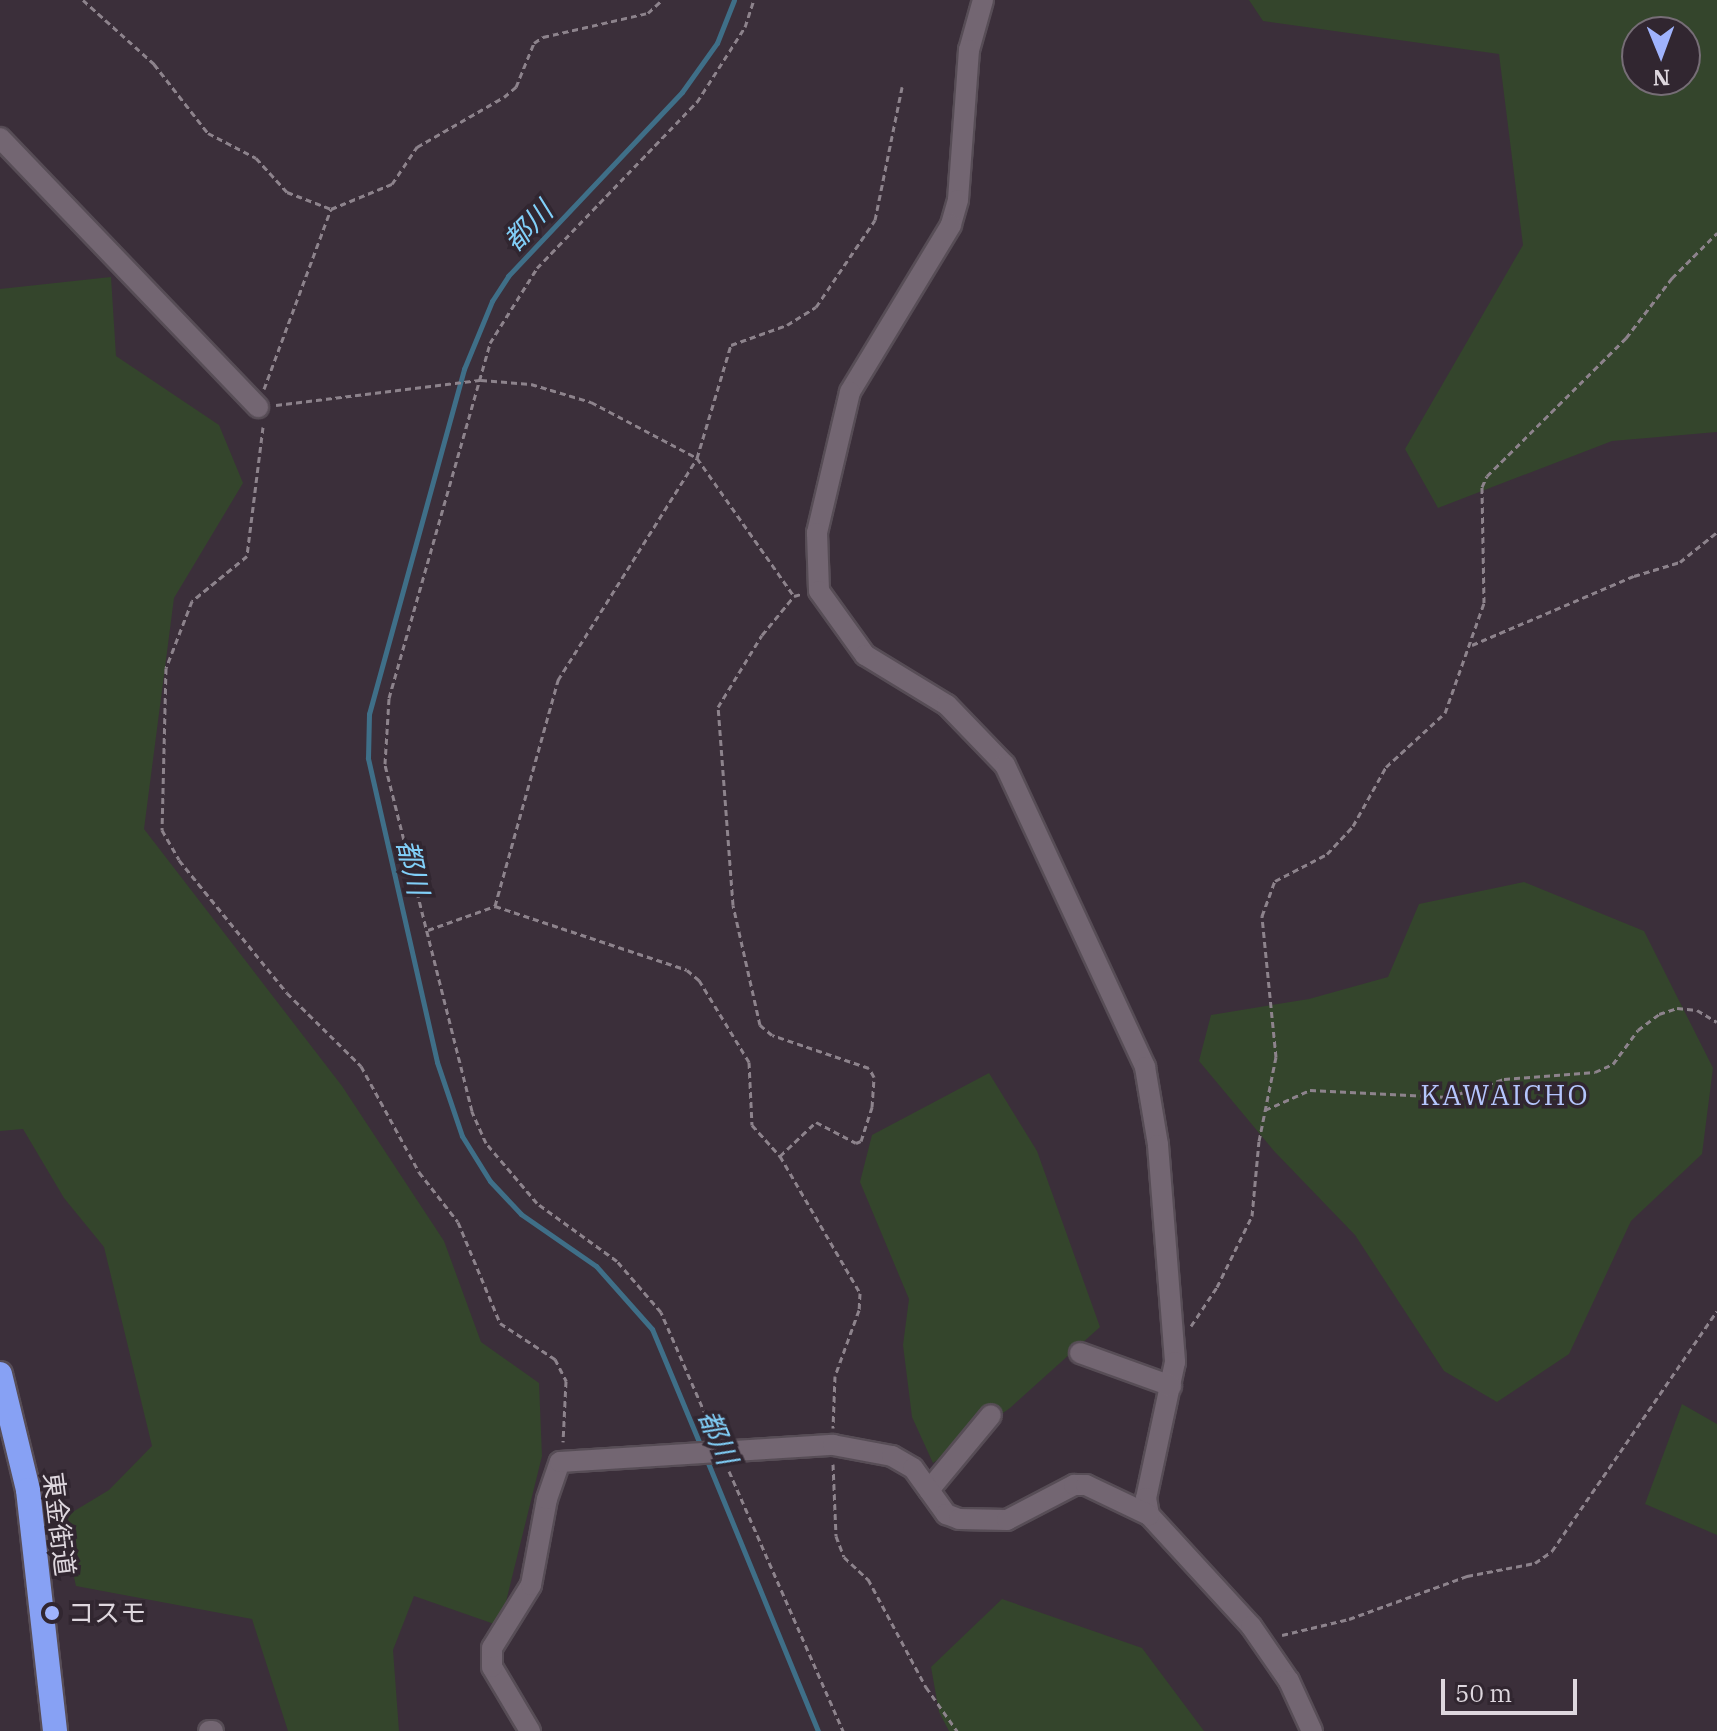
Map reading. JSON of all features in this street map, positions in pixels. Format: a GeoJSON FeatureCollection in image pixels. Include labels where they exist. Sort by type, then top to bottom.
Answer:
{"type":"FeatureCollection","features":[{"type":"Feature","properties":{"kind":"highway","name":"東金街道"},"geometry":{"type":"LineString","coordinates":[[0,1374],[28,1490],[55,1731]]}},
{"type":"Feature","properties":{"kind":"street"},"geometry":{"type":"LineString","coordinates":[[983,0],[969,50],[955,213],[850,392],[817,533],[819,591],[865,655],[947,705],[986,741],[1024,799],[1145,1067],[1158,1145],[1173,1338],[1171,1386],[1146,1498],[1149,1515]]}},
{"type":"Feature","properties":{"kind":"street"},"geometry":{"type":"LineString","coordinates":[[0,138],[258,407]]}},
{"type":"Feature","properties":{"kind":"street"},"geometry":{"type":"LineString","coordinates":[[1080,1353],[1171,1386]]}},
{"type":"Feature","properties":{"kind":"street"},"geometry":{"type":"LineString","coordinates":[[929,1490],[991,1415]]}},
{"type":"Feature","properties":{"kind":"street"},"geometry":{"type":"LineString","coordinates":[[530,1731],[492,1667],[492,1648],[531,1585],[547,1499],[560,1462],[833,1445],[892,1456],[913,1468],[946,1514],[970,1521],[1007,1520],[1074,1485],[1086,1485],[1149,1515],[1265,1645],[1312,1731]]}},
{"type":"Feature","properties":{"kind":"path"},"geometry":{"type":"LineString","coordinates":[[83,0],[154,64],[208,133],[249,152],[287,192],[331,209],[392,184],[417,147],[504,97],[516,87],[534,43],[543,37],[648,13],[662,0]]}},
{"type":"Feature","properties":{"kind":"path"},"geometry":{"type":"LineString","coordinates":[[754,0],[745,27],[697,102],[516,295],[490,343],[389,698],[386,729],[391,795],[472,1111],[486,1143],[537,1203],[617,1261],[661,1312],[843,1731]]}},
{"type":"Feature","properties":{"kind":"path"},"geometry":{"type":"LineString","coordinates":[[495,906],[558,680],[697,458],[731,345],[787,325],[816,307],[875,220],[902,87]]}},
{"type":"Feature","properties":{"kind":"path"},"geometry":{"type":"LineString","coordinates":[[331,209],[258,407],[263,429],[247,556],[192,601],[166,668],[162,830],[179,860],[287,993],[361,1066],[419,1172],[458,1222],[500,1323],[555,1359],[566,1381],[560,1462]]}},
{"type":"Feature","properties":{"kind":"path"},"geometry":{"type":"LineString","coordinates":[[1173,1338],[1187,1331],[1217,1287],[1252,1216],[1265,1110],[1276,1057],[1262,916],[1275,881],[1327,854],[1353,826],[1386,767],[1445,713],[1484,603],[1482,487],[1487,476],[1626,338],[1672,278],[1717,233]]}},
{"type":"Feature","properties":{"kind":"path"},"geometry":{"type":"LineString","coordinates":[[258,407],[481,380],[531,384],[591,402],[697,458],[794,596],[718,707],[733,905],[746,952],[753,1013],[772,1035],[869,1068],[874,1077],[872,1107],[861,1141],[816,1122],[780,1156]]}},
{"type":"Feature","properties":{"kind":"path"},"geometry":{"type":"LineString","coordinates":[[1470,646],[1634,576],[1680,562],[1717,532]]}},
{"type":"Feature","properties":{"kind":"path"},"geometry":{"type":"LineString","coordinates":[[427,931],[495,906],[687,970],[699,980],[749,1062],[752,1125],[780,1156],[860,1293],[859,1310],[835,1376],[833,1445],[836,1536],[844,1557],[868,1579],[926,1687],[957,1731]]}},
{"type":"Feature","properties":{"kind":"path"},"geometry":{"type":"LineString","coordinates":[[1265,1110],[1310,1090],[1449,1097],[1504,1079],[1595,1072],[1613,1064],[1638,1030],[1659,1014],[1677,1008],[1697,1010],[1717,1022]]}},
{"type":"Feature","properties":{"kind":"path"},"geometry":{"type":"LineString","coordinates":[[1265,1645],[1291,1630],[1349,1619],[1467,1576],[1535,1563],[1552,1551],[1714,1321],[1717,1311]]}},
{"type":"Feature","properties":{"kind":"green space"},"geometry":{"type":"Polygon","coordinates":[[[1249,0],[1717,0],[1717,432],[1612,441],[1438,508],[1405,449],[1523,245],[1499,54],[1263,21],[1249,0]]]}},
{"type":"Feature","properties":{"kind":"green space"},"geometry":{"type":"Polygon","coordinates":[[[111,277],[116,356],[219,425],[243,483],[174,598],[144,829],[342,1086],[444,1241],[481,1342],[539,1383],[542,1456],[500,1626],[414,1596],[393,1650],[399,1731],[288,1731],[252,1619],[76,1586],[61,1519],[109,1490],[152,1446],[104,1247],[64,1198],[23,1129],[0,1131],[0,289],[111,277]]]}},
{"type":"Feature","properties":{"kind":"green space"},"geometry":{"type":"Polygon","coordinates":[[[1524,882],[1644,931],[1713,1068],[1702,1154],[1631,1221],[1569,1354],[1497,1402],[1444,1371],[1355,1235],[1274,1151],[1199,1061],[1211,1015],[1309,999],[1388,977],[1419,904],[1524,882]]]}},
{"type":"Feature","properties":{"kind":"green space"},"geometry":{"type":"Polygon","coordinates":[[[989,1073],[1037,1151],[1100,1327],[1010,1408],[933,1463],[912,1417],[903,1345],[909,1299],[860,1182],[872,1135],[989,1073]]]}},
{"type":"Feature","properties":{"kind":"green space"},"geometry":{"type":"Polygon","coordinates":[[[1682,1404],[1717,1424],[1717,1535],[1645,1504],[1682,1404]]]}},
{"type":"Feature","properties":{"kind":"green space"},"geometry":{"type":"Polygon","coordinates":[[[1002,1599],[1142,1648],[1204,1731],[949,1731],[939,1712],[931,1667],[1002,1599]]]}},
{"type":"Feature","properties":{"kind":"waterway","name":"都川"},"geometry":{"type":"LineString","coordinates":[[702,1449],[652,1329],[596,1266],[521,1214],[490,1181],[462,1136],[437,1062],[368,758],[369,714],[464,369],[492,301],[508,276],[682,92],[717,43],[734,0]]}},
{"type":"Feature","properties":{"kind":"waterway","name":"都川"},"geometry":{"type":"LineString","coordinates":[[706,1458],[818,1731]]}},
{"type":"Feature","properties":{"kind":"place","name":"コスモ"},"geometry":{"type":"Point","coordinates":[52,1613]}},
{"type":"Feature","properties":{"kind":"district","name":"KAWAICHO"},"geometry":{"type":"Point","coordinates":[1505,1095]}}]}
